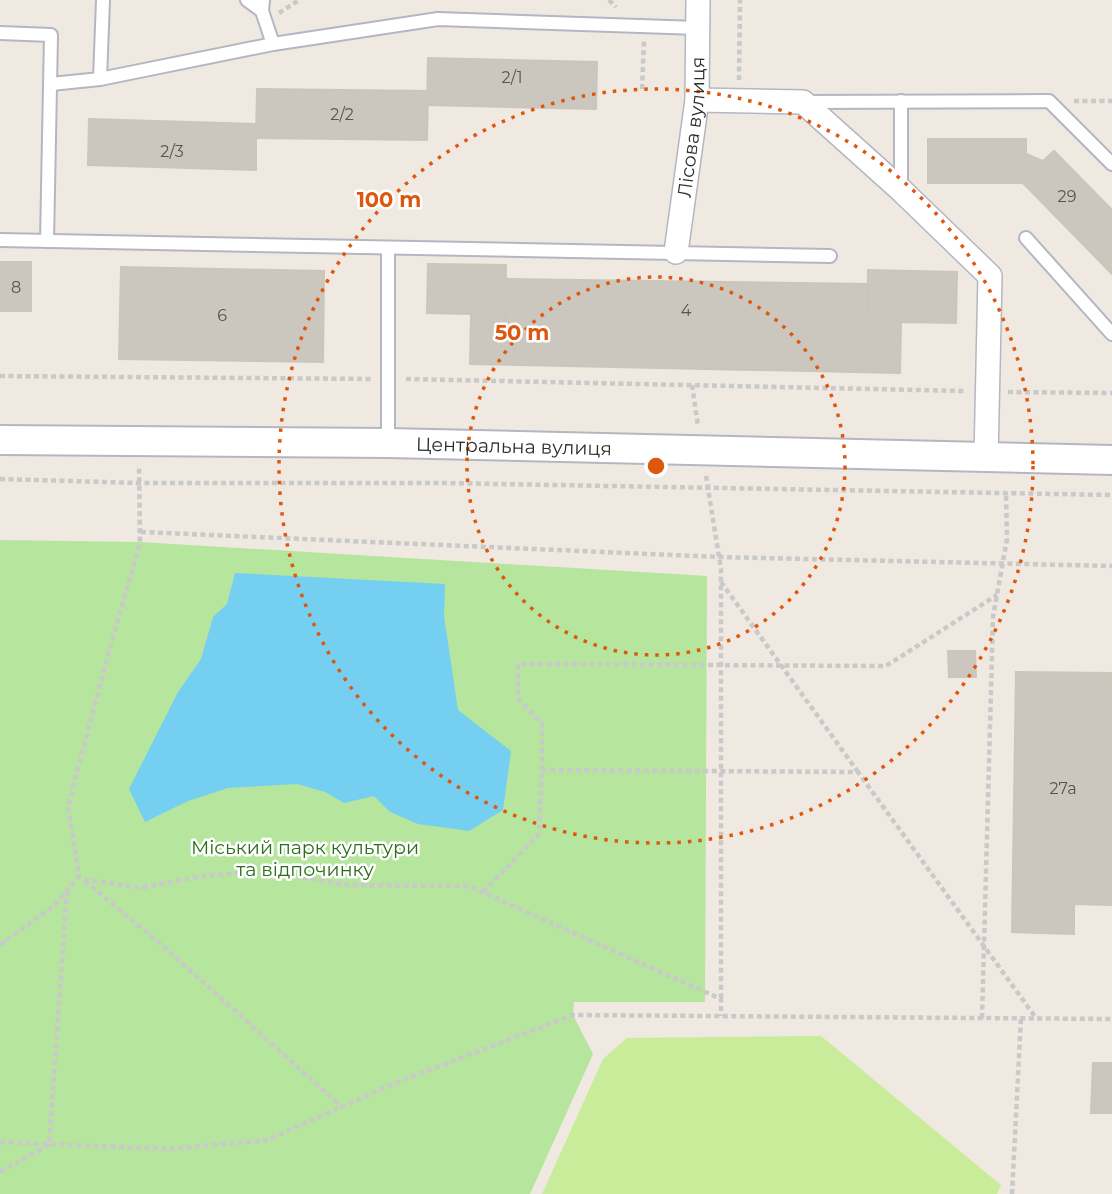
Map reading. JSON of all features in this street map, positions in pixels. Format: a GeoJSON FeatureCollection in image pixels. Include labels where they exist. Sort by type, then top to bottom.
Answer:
{"type":"FeatureCollection","features":[{"type":"Feature","properties":{"kind":"street","name":"Лісова вулиця"},"geometry":{"type":"LineString","coordinates":[[676,252],[697,100],[698,0]]}},
{"type":"Feature","properties":{"kind":"street"},"geometry":{"type":"LineString","coordinates":[[697,100],[803,102],[901,190],[990,276],[986,458]]}},
{"type":"Feature","properties":{"kind":"street","name":"Центральна вулиця"},"geometry":{"type":"LineString","coordinates":[[0,440],[388,443],[1112,460]]}},
{"type":"Feature","properties":{"kind":"lane"},"geometry":{"type":"LineString","coordinates":[[100,79],[103,0]]}},
{"type":"Feature","properties":{"kind":"lane"},"geometry":{"type":"LineString","coordinates":[[247,0],[262,5],[273,44]]}},
{"type":"Feature","properties":{"kind":"lane"},"geometry":{"type":"LineString","coordinates":[[51,84],[100,79],[273,44],[438,19],[698,28]]}},
{"type":"Feature","properties":{"kind":"lane"},"geometry":{"type":"LineString","coordinates":[[0,33],[51,35],[47,241]]}},
{"type":"Feature","properties":{"kind":"lane"},"geometry":{"type":"LineString","coordinates":[[901,101],[901,190]]}},
{"type":"Feature","properties":{"kind":"lane"},"geometry":{"type":"LineString","coordinates":[[803,102],[1049,101],[1112,164]]}},
{"type":"Feature","properties":{"kind":"lane"},"geometry":{"type":"LineString","coordinates":[[1026,238],[1112,334]]}},
{"type":"Feature","properties":{"kind":"lane"},"geometry":{"type":"LineString","coordinates":[[0,240],[830,256]]}},
{"type":"Feature","properties":{"kind":"lane"},"geometry":{"type":"LineString","coordinates":[[388,249],[388,443]]}},
{"type":"Feature","properties":{"kind":"path"},"geometry":{"type":"LineString","coordinates":[[739,101],[740,0]]}},
{"type":"Feature","properties":{"kind":"path"},"geometry":{"type":"LineString","coordinates":[[1049,101],[1112,101]]}},
{"type":"Feature","properties":{"kind":"path"},"geometry":{"type":"LineString","coordinates":[[0,376],[388,379],[1112,393]]}},
{"type":"Feature","properties":{"kind":"path"},"geometry":{"type":"LineString","coordinates":[[692,385],[721,581],[722,1016]]}},
{"type":"Feature","properties":{"kind":"path"},"geometry":{"type":"LineString","coordinates":[[139,441],[140,542],[68,807],[82,878],[163,946],[342,1107]]}},
{"type":"Feature","properties":{"kind":"path"},"geometry":{"type":"LineString","coordinates":[[0,479],[139,483],[443,483],[1112,495]]}},
{"type":"Feature","properties":{"kind":"path"},"geometry":{"type":"LineString","coordinates":[[982,1018],[993,617],[1007,539],[1006,494]]}},
{"type":"Feature","properties":{"kind":"path"},"geometry":{"type":"LineString","coordinates":[[141,532],[719,557],[1112,566]]}},
{"type":"Feature","properties":{"kind":"path"},"geometry":{"type":"LineString","coordinates":[[721,581],[1037,1018]]}},
{"type":"Feature","properties":{"kind":"path"},"geometry":{"type":"LineString","coordinates":[[483,892],[539,834],[542,723],[518,699],[517,664],[886,666],[997,595]]}},
{"type":"Feature","properties":{"kind":"path"},"geometry":{"type":"LineString","coordinates":[[542,770],[858,772]]}},
{"type":"Feature","properties":{"kind":"path"},"geometry":{"type":"LineString","coordinates":[[0,945],[56,904],[66,891],[82,878],[140,888],[202,876],[267,871],[347,885],[469,886],[721,999]]}},
{"type":"Feature","properties":{"kind":"path"},"geometry":{"type":"LineString","coordinates":[[49,1146],[66,891]]}},
{"type":"Feature","properties":{"kind":"path"},"geometry":{"type":"LineString","coordinates":[[0,1142],[169,1149],[267,1140],[393,1084],[573,1015],[1112,1019]]}},
{"type":"Feature","properties":{"kind":"path"},"geometry":{"type":"LineString","coordinates":[[1012,1194],[1021,1018]]}},
{"type":"Feature","properties":{"kind":"path"},"geometry":{"type":"LineString","coordinates":[[0,1172],[49,1146]]}},
{"type":"Feature","properties":{"kind":"green space","name":"Міський парк культури та відпочинку"},"geometry":{"type":"Polygon","coordinates":[[[0,540],[140,542],[707,576],[705,1002],[574,1002],[573,1015],[593,1054],[530,1194],[0,1194],[0,540]]]}},
{"type":"Feature","properties":{"kind":"green space"},"geometry":{"type":"Polygon","coordinates":[[[821,1036],[1001,1185],[997,1194],[542,1194],[603,1059],[627,1038],[821,1036]]]}},
{"type":"Feature","properties":{"kind":"water"},"geometry":{"type":"Polygon","coordinates":[[[235,573],[445,584],[444,616],[458,710],[511,751],[503,810],[469,831],[418,824],[390,812],[374,796],[344,803],[325,792],[297,784],[228,788],[188,801],[145,822],[129,789],[178,692],[201,659],[213,617],[227,604],[235,573]]]}},
{"type":"Feature","properties":{"kind":"building"},"geometry":{"type":"Polygon","coordinates":[[[428,58],[597,62],[596,109],[427,105],[428,58]]]}},
{"type":"Feature","properties":{"kind":"building"},"geometry":{"type":"Polygon","coordinates":[[[257,89],[428,91],[427,140],[256,138],[257,89]]]}},
{"type":"Feature","properties":{"kind":"building"},"geometry":{"type":"Polygon","coordinates":[[[89,119],[256,124],[256,170],[88,165],[89,119]]]}},
{"type":"Feature","properties":{"kind":"building"},"geometry":{"type":"Polygon","coordinates":[[[928,139],[1026,139],[1026,154],[1043,161],[1054,151],[1112,210],[1112,274],[1023,183],[928,183],[928,139]]]}},
{"type":"Feature","properties":{"kind":"building"},"geometry":{"type":"Polygon","coordinates":[[[0,262],[31,262],[31,311],[0,311],[0,262]]]}},
{"type":"Feature","properties":{"kind":"building"},"geometry":{"type":"Polygon","coordinates":[[[428,264],[506,265],[505,335],[867,340],[868,270],[957,272],[956,323],[901,322],[900,373],[470,364],[471,314],[427,313],[428,264]]]}},
{"type":"Feature","properties":{"kind":"building"},"geometry":{"type":"Polygon","coordinates":[[[121,267],[324,271],[323,362],[119,359],[121,267]]]}},
{"type":"Feature","properties":{"kind":"building"},"geometry":{"type":"Polygon","coordinates":[[[506,279],[868,284],[867,340],[505,335],[506,279]]]}},
{"type":"Feature","properties":{"kind":"building"},"geometry":{"type":"Polygon","coordinates":[[[948,651],[975,651],[976,677],[949,677],[948,651]]]}},
{"type":"Feature","properties":{"kind":"building"},"geometry":{"type":"Polygon","coordinates":[[[1016,672],[1112,673],[1112,905],[1074,904],[1074,934],[1012,932],[1016,672]]]}},
{"type":"Feature","properties":{"kind":"building"},"geometry":{"type":"Polygon","coordinates":[[[1093,1063],[1112,1063],[1112,1113],[1091,1113],[1093,1063]]]}}]}
